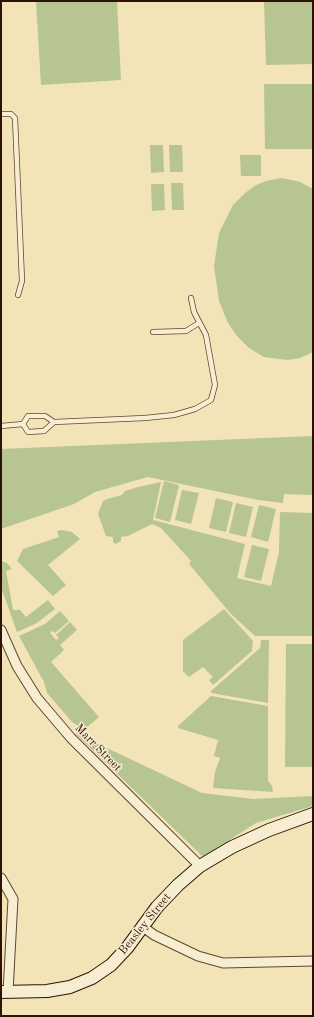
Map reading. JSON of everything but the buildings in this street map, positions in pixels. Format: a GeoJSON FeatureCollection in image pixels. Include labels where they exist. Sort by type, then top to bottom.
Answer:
{"type":"FeatureCollection","features":[{"type":"Feature","properties":{"kind":"main road","name":"Beasley Street"},"geometry":{"type":"LineString","coordinates":[[4,992],[47,991],[70,987],[92,978],[111,965],[127,948],[142,926],[178,884],[200,866],[232,846],[269,830],[310,816]]}},
{"type":"Feature","properties":{"kind":"street","name":"Marr Street"},"geometry":{"type":"LineString","coordinates":[[1,630],[17,666],[37,698],[71,738],[200,866]]}},
{"type":"Feature","properties":{"kind":"street"},"geometry":{"type":"LineString","coordinates":[[1,878],[14,899],[4,992]]}},
{"type":"Feature","properties":{"kind":"street"},"geometry":{"type":"LineString","coordinates":[[142,926],[154,935],[198,956],[223,963],[313,961]]}},
{"type":"Feature","properties":{"kind":"lane"},"geometry":{"type":"LineString","coordinates":[[1,114],[11,114],[15,118],[22,282],[18,295]]}},
{"type":"Feature","properties":{"kind":"lane"},"geometry":{"type":"LineString","coordinates":[[23,424],[28,416],[45,416],[54,422],[146,418],[174,415],[195,409],[211,400],[215,385],[206,335],[194,312],[191,298]]}},
{"type":"Feature","properties":{"kind":"lane"},"geometry":{"type":"LineString","coordinates":[[153,332],[186,331],[199,323]]}},
{"type":"Feature","properties":{"kind":"lane"},"geometry":{"type":"LineString","coordinates":[[23,424],[28,432],[44,431],[54,422]]}},
{"type":"Feature","properties":{"kind":"lane"},"geometry":{"type":"LineString","coordinates":[[1,426],[23,424]]}},
{"type":"Feature","properties":{"kind":"green space"},"geometry":{"type":"Polygon","coordinates":[[[36,1],[117,1],[121,80],[41,85],[36,1]]]}},
{"type":"Feature","properties":{"kind":"green space"},"geometry":{"type":"Polygon","coordinates":[[[264,1],[313,1],[313,64],[266,65],[264,1]]]}},
{"type":"Feature","properties":{"kind":"green space"},"geometry":{"type":"Polygon","coordinates":[[[264,84],[313,84],[313,149],[265,149],[264,84]]]}},
{"type":"Feature","properties":{"kind":"green space"},"geometry":{"type":"Polygon","coordinates":[[[150,145],[163,145],[164,172],[151,173],[150,145]]]}},
{"type":"Feature","properties":{"kind":"green space"},"geometry":{"type":"Polygon","coordinates":[[[169,145],[182,145],[183,172],[170,172],[169,145]]]}},
{"type":"Feature","properties":{"kind":"green space"},"geometry":{"type":"Polygon","coordinates":[[[240,155],[261,155],[261,176],[241,176],[240,155]]]}},
{"type":"Feature","properties":{"kind":"green space"},"geometry":{"type":"Polygon","coordinates":[[[282,178],[300,182],[313,189],[313,352],[300,358],[287,360],[264,357],[249,348],[237,336],[228,323],[219,301],[214,266],[219,233],[233,205],[256,185],[266,181],[282,178]]]}},
{"type":"Feature","properties":{"kind":"green space"},"geometry":{"type":"Polygon","coordinates":[[[171,183],[183,183],[184,210],[172,210],[171,183]]]}},
{"type":"Feature","properties":{"kind":"green space"},"geometry":{"type":"Polygon","coordinates":[[[151,184],[164,184],[165,210],[152,211],[151,184]]]}},
{"type":"Feature","properties":{"kind":"green space"},"geometry":{"type":"Polygon","coordinates":[[[313,436],[313,495],[284,494],[283,503],[258,500],[148,477],[95,492],[74,504],[1,529],[1,449],[313,436]]]}},
{"type":"Feature","properties":{"kind":"green space"},"geometry":{"type":"Polygon","coordinates":[[[164,481],[179,485],[170,522],[155,518],[164,481]]]}},
{"type":"Feature","properties":{"kind":"green space"},"geometry":{"type":"Polygon","coordinates":[[[161,482],[153,520],[245,544],[237,578],[271,586],[279,552],[280,512],[313,513],[313,636],[255,636],[231,614],[189,564],[191,561],[161,528],[152,524],[128,536],[121,537],[121,541],[116,544],[113,542],[113,537],[106,536],[98,514],[103,501],[122,495],[125,491],[161,482]]]}},
{"type":"Feature","properties":{"kind":"green space"},"geometry":{"type":"Polygon","coordinates":[[[182,490],[199,493],[191,524],[175,520],[182,490]]]}},
{"type":"Feature","properties":{"kind":"green space"},"geometry":{"type":"Polygon","coordinates":[[[216,498],[233,502],[226,532],[209,528],[216,498]]]}},
{"type":"Feature","properties":{"kind":"green space"},"geometry":{"type":"Polygon","coordinates":[[[236,503],[253,507],[246,537],[229,533],[236,503]]]}},
{"type":"Feature","properties":{"kind":"green space"},"geometry":{"type":"Polygon","coordinates":[[[259,505],[276,509],[268,542],[251,537],[259,505]]]}},
{"type":"Feature","properties":{"kind":"green space"},"geometry":{"type":"Polygon","coordinates":[[[61,530],[72,532],[80,539],[48,565],[66,585],[53,596],[17,561],[23,549],[59,537],[57,531],[61,530]]]}},
{"type":"Feature","properties":{"kind":"green space"},"geometry":{"type":"Polygon","coordinates":[[[252,545],[269,549],[261,581],[244,577],[252,545]]]}},
{"type":"Feature","properties":{"kind":"green space"},"geometry":{"type":"Polygon","coordinates":[[[1,561],[7,563],[12,569],[6,571],[13,610],[20,610],[26,617],[48,600],[55,609],[37,623],[17,632],[1,587],[1,561]]]}},
{"type":"Feature","properties":{"kind":"green space"},"geometry":{"type":"Polygon","coordinates":[[[224,609],[253,641],[252,651],[213,685],[209,680],[213,677],[203,667],[189,677],[183,671],[183,640],[224,609]]]}},
{"type":"Feature","properties":{"kind":"green space"},"geometry":{"type":"Polygon","coordinates":[[[60,611],[69,621],[55,633],[53,631],[50,633],[56,640],[59,638],[56,635],[70,622],[77,630],[60,645],[64,650],[51,662],[99,717],[84,730],[72,722],[47,693],[44,682],[19,636],[45,624],[60,611]]]}},
{"type":"Feature","properties":{"kind":"green space"},"geometry":{"type":"Polygon","coordinates":[[[261,640],[269,640],[268,703],[211,693],[211,691],[260,648],[261,640]]]}},
{"type":"Feature","properties":{"kind":"green space"},"geometry":{"type":"Polygon","coordinates":[[[286,644],[313,644],[313,767],[285,767],[286,644]]]}},
{"type":"Feature","properties":{"kind":"green space"},"geometry":{"type":"Polygon","coordinates":[[[211,696],[268,706],[268,781],[272,786],[273,792],[213,788],[215,772],[220,758],[214,756],[218,740],[178,728],[178,726],[211,696]]]}},
{"type":"Feature","properties":{"kind":"green space"},"geometry":{"type":"Polygon","coordinates":[[[75,733],[202,793],[253,799],[313,796],[313,806],[256,823],[203,857],[75,733]]]}}]}
